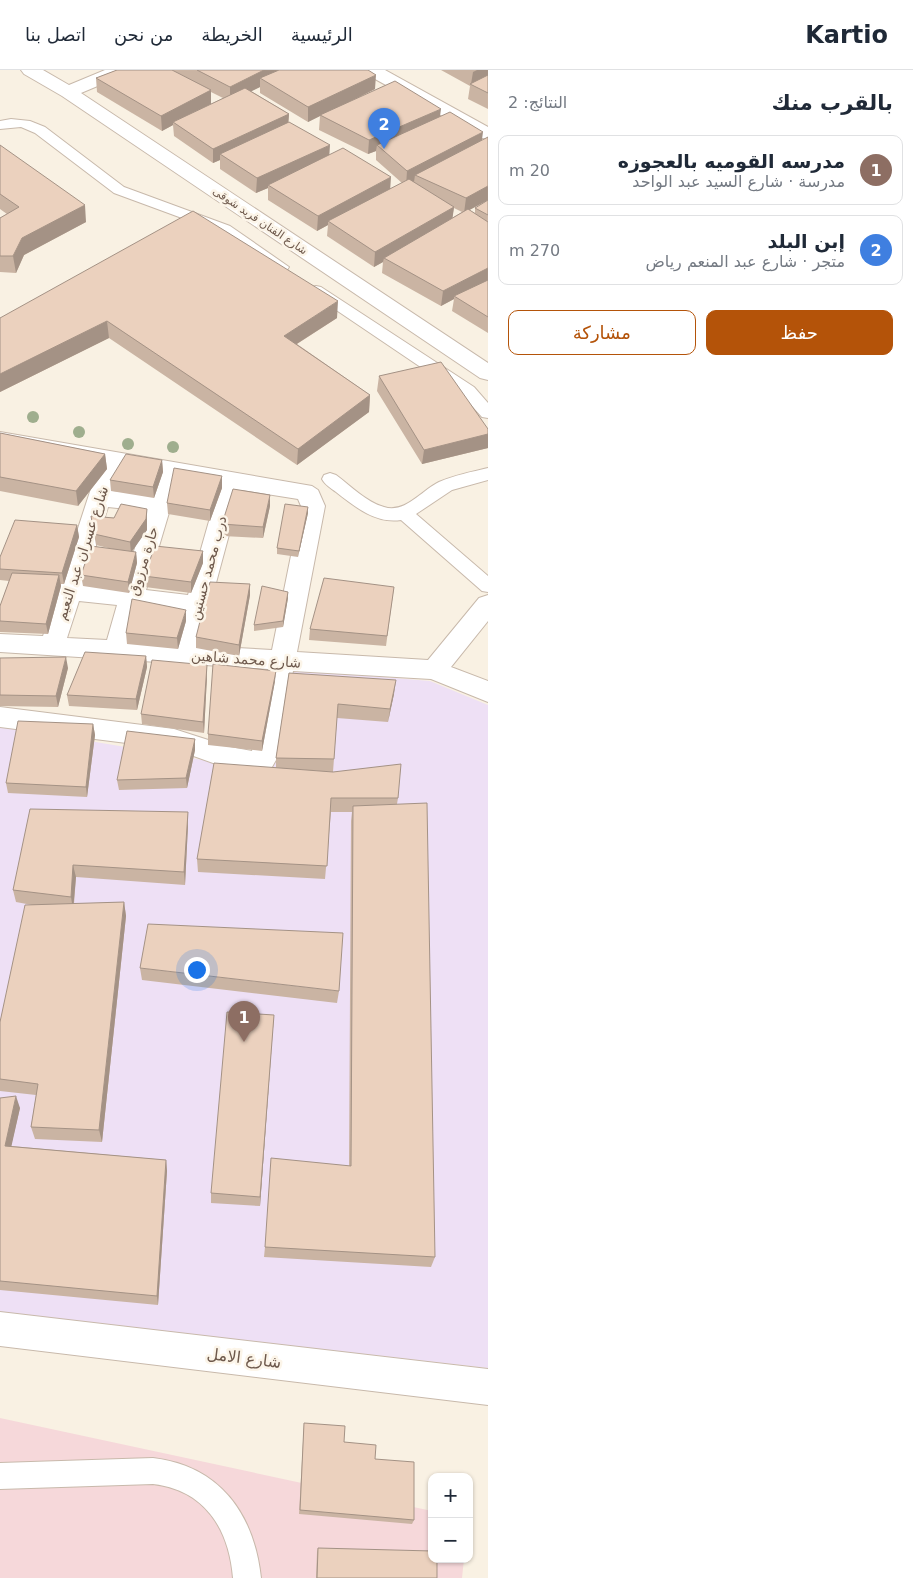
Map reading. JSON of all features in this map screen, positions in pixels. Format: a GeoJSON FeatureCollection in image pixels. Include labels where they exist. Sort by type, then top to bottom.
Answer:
{"type":"FeatureCollection","features":[{"type":"Feature","properties":{"kind":"street","name":"شارع الفنان فريد شوقى"},"geometry":{"type":"LineString","coordinates":[[30,70],[68,92],[488,373]]}},
{"type":"Feature","properties":{"kind":"street"},"geometry":{"type":"LineString","coordinates":[[68,92],[120,70]]}},
{"type":"Feature","properties":{"kind":"street"},"geometry":{"type":"LineString","coordinates":[[372,70],[488,134]]}},
{"type":"Feature","properties":{"kind":"street"},"geometry":{"type":"LineString","coordinates":[[0,439],[232,481],[304,492],[310,496],[314,506],[263,760],[250,762],[227,757],[203,747],[174,739],[0,716]]}},
{"type":"Feature","properties":{"kind":"street","name":"شارع عسران عبد النعيم"},"geometry":{"type":"LineString","coordinates":[[52,647],[112,459]]}},
{"type":"Feature","properties":{"kind":"street","name":"حارة مرزوق"},"geometry":{"type":"LineString","coordinates":[[116,651],[132,598],[157,547],[160,504],[170,470]]}},
{"type":"Feature","properties":{"kind":"street","name":"درب محمد حسنين"},"geometry":{"type":"LineString","coordinates":[[184,656],[198,605],[203,552],[232,481]]}},
{"type":"Feature","properties":{"kind":"street"},"geometry":{"type":"LineString","coordinates":[[99,498],[160,504]]}},
{"type":"Feature","properties":{"kind":"street"},"geometry":{"type":"LineString","coordinates":[[70,590],[198,605]]}},
{"type":"Feature","properties":{"kind":"street"},"geometry":{"type":"LineString","coordinates":[[434,670],[488,604]]}},
{"type":"Feature","properties":{"kind":"street","name":"شارع محمد شاهين"},"geometry":{"type":"LineString","coordinates":[[0,643],[184,656],[434,670],[488,692]]}},
{"type":"Feature","properties":{"kind":"street","name":"شارع الامل"},"geometry":{"type":"LineString","coordinates":[[0,1329],[488,1387]]}},
{"type":"Feature","properties":{"kind":"lane"},"geometry":{"type":"LineString","coordinates":[[0,124],[9,122],[27,123],[40,130],[119,190],[130,196],[225,229],[468,391],[488,413]]}},
{"type":"Feature","properties":{"kind":"lane"},"geometry":{"type":"LineString","coordinates":[[330,479],[380,512],[389,515],[405,514],[441,488],[474,476],[488,474]]}},
{"type":"Feature","properties":{"kind":"lane"},"geometry":{"type":"LineString","coordinates":[[405,514],[488,586]]}},
{"type":"Feature","properties":{"kind":"lane"},"geometry":{"type":"LineString","coordinates":[[0,1476],[153,1471],[176,1474],[197,1484],[231,1518],[241,1542],[247,1567],[247,1578]]}},
{"type":"Feature","properties":{"kind":"shaded area"},"geometry":{"type":"Polygon","coordinates":[[[288,669],[430,681],[488,705],[488,1368],[0,1313],[0,726],[269,771],[288,669]]]}},
{"type":"Feature","properties":{"kind":"shaded area"},"geometry":{"type":"Polygon","coordinates":[[[0,1418],[428,1510],[428,1563],[464,1563],[462,1578],[0,1578],[0,1418]]]}},
{"type":"Feature","properties":{"kind":"building"},"geometry":{"type":"Polygon","coordinates":[[[117,70],[172,70],[211,90],[161,116],[96,78],[117,70]]]}},
{"type":"Feature","properties":{"kind":"building"},"geometry":{"type":"Polygon","coordinates":[[[197,70],[264,70],[230,87],[197,70]]]}},
{"type":"Feature","properties":{"kind":"building"},"geometry":{"type":"Polygon","coordinates":[[[279,70],[368,70],[376,75],[308,107],[260,78],[279,70]]]}},
{"type":"Feature","properties":{"kind":"building"},"geometry":{"type":"Polygon","coordinates":[[[488,75],[488,93],[470,84],[488,75]]]}},
{"type":"Feature","properties":{"kind":"building"},"geometry":{"type":"Polygon","coordinates":[[[395,81],[441,109],[369,140],[320,115],[395,81]]]}},
{"type":"Feature","properties":{"kind":"building"},"geometry":{"type":"Polygon","coordinates":[[[245,88],[289,114],[213,149],[173,122],[245,88]]]}},
{"type":"Feature","properties":{"kind":"building"},"geometry":{"type":"Polygon","coordinates":[[[450,112],[483,132],[407,171],[377,145],[450,112]]]}},
{"type":"Feature","properties":{"kind":"building"},"geometry":{"type":"Polygon","coordinates":[[[289,122],[330,145],[257,178],[220,154],[289,122]]]}},
{"type":"Feature","properties":{"kind":"building"},"geometry":{"type":"Polygon","coordinates":[[[488,137],[488,186],[466,198],[415,175],[488,137]]]}},
{"type":"Feature","properties":{"kind":"building"},"geometry":{"type":"Polygon","coordinates":[[[0,145],[85,205],[22,238],[13,256],[0,256],[0,218],[19,207],[0,194],[0,145]]]}},
{"type":"Feature","properties":{"kind":"building"},"geometry":{"type":"Polygon","coordinates":[[[343,148],[391,177],[318,216],[268,185],[343,148]]]}},
{"type":"Feature","properties":{"kind":"building"},"geometry":{"type":"Polygon","coordinates":[[[409,179],[454,207],[375,252],[328,221],[409,179]]]}},
{"type":"Feature","properties":{"kind":"building"},"geometry":{"type":"Polygon","coordinates":[[[488,200],[488,215],[475,208],[488,200]]]}},
{"type":"Feature","properties":{"kind":"building"},"geometry":{"type":"Polygon","coordinates":[[[468,209],[488,222],[488,268],[443,291],[384,258],[468,209]]]}},
{"type":"Feature","properties":{"kind":"building"},"geometry":{"type":"Polygon","coordinates":[[[193,211],[338,301],[284,336],[370,395],[298,449],[107,321],[0,374],[0,318],[193,211]]]}},
{"type":"Feature","properties":{"kind":"building"},"geometry":{"type":"Polygon","coordinates":[[[488,280],[488,317],[454,296],[488,280]]]}},
{"type":"Feature","properties":{"kind":"building"},"geometry":{"type":"Polygon","coordinates":[[[441,362],[488,429],[488,434],[424,450],[379,376],[441,362]]]}},
{"type":"Feature","properties":{"kind":"building"},"geometry":{"type":"Polygon","coordinates":[[[0,433],[105,454],[76,491],[0,477],[0,433]]]}},
{"type":"Feature","properties":{"kind":"building"},"geometry":{"type":"Polygon","coordinates":[[[126,454],[162,460],[153,487],[110,480],[126,454]]]}},
{"type":"Feature","properties":{"kind":"building"},"geometry":{"type":"Polygon","coordinates":[[[174,468],[222,476],[210,510],[167,503],[174,468]]]}},
{"type":"Feature","properties":{"kind":"building"},"geometry":{"type":"Polygon","coordinates":[[[233,489],[270,495],[263,527],[222,524],[233,489]]]}},
{"type":"Feature","properties":{"kind":"building"},"geometry":{"type":"Polygon","coordinates":[[[121,504],[147,509],[146,519],[130,542],[94,534],[91,516],[114,518],[121,504]]]}},
{"type":"Feature","properties":{"kind":"building"},"geometry":{"type":"Polygon","coordinates":[[[285,504],[308,507],[299,551],[277,548],[285,504]]]}},
{"type":"Feature","properties":{"kind":"building"},"geometry":{"type":"Polygon","coordinates":[[[15,520],[77,525],[62,573],[0,569],[0,557],[15,520]]]}},
{"type":"Feature","properties":{"kind":"building"},"geometry":{"type":"Polygon","coordinates":[[[91,546],[136,552],[128,582],[81,575],[91,546]]]}},
{"type":"Feature","properties":{"kind":"building"},"geometry":{"type":"Polygon","coordinates":[[[155,546],[203,551],[191,582],[144,576],[155,546]]]}},
{"type":"Feature","properties":{"kind":"building"},"geometry":{"type":"Polygon","coordinates":[[[12,573],[59,575],[46,624],[0,621],[0,606],[12,573]]]}},
{"type":"Feature","properties":{"kind":"building"},"geometry":{"type":"Polygon","coordinates":[[[324,578],[394,587],[387,636],[310,629],[324,578]]]}},
{"type":"Feature","properties":{"kind":"building"},"geometry":{"type":"Polygon","coordinates":[[[210,582],[250,584],[239,645],[196,637],[210,582]]]}},
{"type":"Feature","properties":{"kind":"building"},"geometry":{"type":"Polygon","coordinates":[[[262,586],[288,592],[283,621],[254,625],[262,586]]]}},
{"type":"Feature","properties":{"kind":"building"},"geometry":{"type":"Polygon","coordinates":[[[132,599],[186,610],[177,638],[126,633],[132,599]]]}},
{"type":"Feature","properties":{"kind":"building"},"geometry":{"type":"Polygon","coordinates":[[[85,652],[146,656],[136,699],[67,695],[85,652]]]}},
{"type":"Feature","properties":{"kind":"building"},"geometry":{"type":"Polygon","coordinates":[[[66,657],[56,696],[0,695],[0,658],[66,657]]]}},
{"type":"Feature","properties":{"kind":"building"},"geometry":{"type":"Polygon","coordinates":[[[152,660],[207,665],[203,722],[141,714],[152,660]]]}},
{"type":"Feature","properties":{"kind":"building"},"geometry":{"type":"Polygon","coordinates":[[[213,664],[276,671],[262,741],[208,734],[213,664]]]}},
{"type":"Feature","properties":{"kind":"building"},"geometry":{"type":"Polygon","coordinates":[[[289,673],[396,680],[390,709],[338,704],[334,759],[276,758],[289,673]]]}},
{"type":"Feature","properties":{"kind":"building"},"geometry":{"type":"Polygon","coordinates":[[[18,721],[93,724],[86,787],[6,783],[18,721]]]}},
{"type":"Feature","properties":{"kind":"building"},"geometry":{"type":"Polygon","coordinates":[[[127,731],[195,739],[186,778],[117,780],[127,731]]]}},
{"type":"Feature","properties":{"kind":"building"},"geometry":{"type":"Polygon","coordinates":[[[214,763],[333,772],[401,764],[398,798],[331,798],[327,866],[197,859],[214,763]]]}},
{"type":"Feature","properties":{"kind":"building"},"geometry":{"type":"Polygon","coordinates":[[[427,803],[435,1257],[265,1247],[271,1158],[351,1166],[353,806],[427,803]]]}},
{"type":"Feature","properties":{"kind":"building"},"geometry":{"type":"Polygon","coordinates":[[[30,809],[188,812],[184,872],[73,865],[71,897],[13,890],[30,809]]]}},
{"type":"Feature","properties":{"kind":"building"},"geometry":{"type":"Polygon","coordinates":[[[124,902],[99,1130],[31,1127],[38,1084],[0,1079],[0,1022],[25,905],[124,902]]]}},
{"type":"Feature","properties":{"kind":"building"},"geometry":{"type":"Polygon","coordinates":[[[148,924],[343,933],[339,991],[140,968],[148,924]]]}},
{"type":"Feature","properties":{"kind":"building"},"geometry":{"type":"Polygon","coordinates":[[[227,1012],[274,1015],[260,1197],[211,1193],[227,1012]]]}},
{"type":"Feature","properties":{"kind":"building"},"geometry":{"type":"Polygon","coordinates":[[[16,1096],[5,1146],[166,1160],[157,1296],[0,1281],[0,1098],[16,1096]]]}},
{"type":"Feature","properties":{"kind":"building"},"geometry":{"type":"Polygon","coordinates":[[[304,1423],[345,1426],[344,1442],[376,1445],[375,1459],[414,1462],[414,1520],[300,1510],[304,1423]]]}},
{"type":"Feature","properties":{"kind":"building"},"geometry":{"type":"Polygon","coordinates":[[[318,1548],[428,1551],[428,1563],[437,1563],[437,1578],[317,1578],[318,1548]]]}},
{"type":"Feature","properties":{"kind":"place","name":"إبن البلد"},"geometry":{"type":"Point","coordinates":[384,149]}},
{"type":"Feature","properties":{"kind":"place","name":"مدرسه القوميه بالعجوزه"},"geometry":{"type":"Point","coordinates":[244,1042]}}]}
